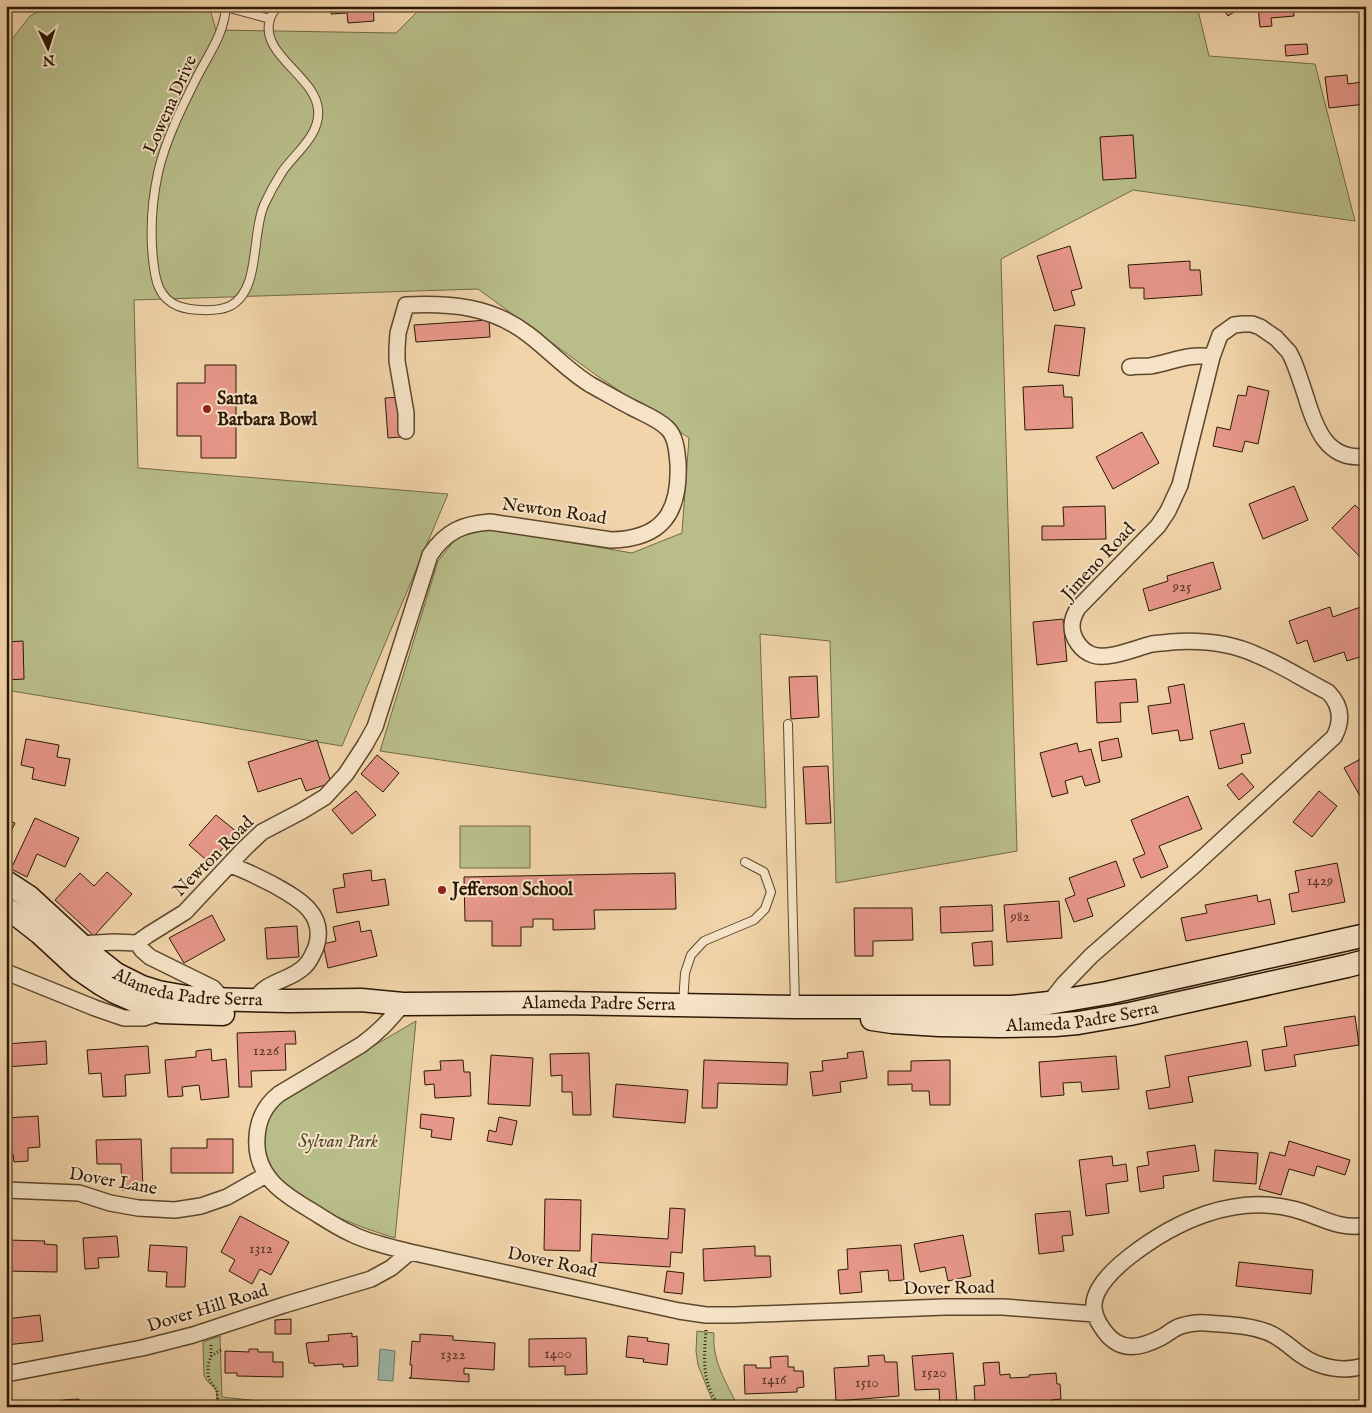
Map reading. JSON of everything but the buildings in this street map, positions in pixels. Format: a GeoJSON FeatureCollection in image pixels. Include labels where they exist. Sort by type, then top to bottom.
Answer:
{"type":"FeatureCollection","features":[{"type":"Feature","properties":{"kind":"street","name":"Newton Road"},"geometry":{"type":"LineString","coordinates":[[137,943],[185,912],[262,832],[315,804],[325,797],[346,774],[374,727],[430,555],[437,544],[447,535],[475,523],[490,522],[611,540],[624,540],[639,537],[659,526],[668,516],[673,505],[678,477],[677,456],[673,438],[668,428],[582,379],[516,326],[486,312],[438,304],[406,305],[398,333],[397,362],[406,413],[406,431]]}},
{"type":"Feature","properties":{"kind":"street","name":"Jimeno Road"},"geometry":{"type":"LineString","coordinates":[[1049,1003],[1091,956],[1197,863],[1334,737],[1340,721],[1338,705],[1328,692],[1256,654],[1216,644],[1173,642],[1154,644],[1100,656],[1092,655],[1084,650],[1074,635],[1072,626],[1078,608],[1158,526],[1168,511],[1180,485],[1212,357],[1220,335],[1234,325],[1243,324],[1252,324],[1269,332],[1293,360],[1316,429],[1325,441],[1338,452],[1346,455],[1354,457],[1366,456]]}},
{"type":"Feature","properties":{"kind":"street"},"geometry":{"type":"LineString","coordinates":[[1130,367],[1150,366],[1187,356],[1200,355],[1212,357]]}},
{"type":"Feature","properties":{"kind":"street"},"geometry":{"type":"LineString","coordinates":[[230,865],[247,870],[299,900],[311,911],[318,927],[317,943],[309,962],[298,972],[262,990],[254,1000]]}},
{"type":"Feature","properties":{"kind":"street","name":"Alameda Padre Serra"},"geometry":{"type":"LineString","coordinates":[[6,882],[29,897],[110,970],[158,992],[186,997],[223,999],[361,1000],[403,1004],[557,1003],[1012,1008],[1107,993],[1366,935]]}},
{"type":"Feature","properties":{"kind":"street","name":"Alameda Padre Serra"},"geometry":{"type":"LineString","coordinates":[[6,909],[36,929],[93,980],[160,1012],[352,1014],[370,1013],[403,1004]]}},
{"type":"Feature","properties":{"kind":"street"},"geometry":{"type":"LineString","coordinates":[[79,944],[137,943],[150,956],[213,988],[223,999]]}},
{"type":"Feature","properties":{"kind":"street","name":"Alameda Padre Serra"},"geometry":{"type":"LineString","coordinates":[[795,1007],[892,1022],[985,1026],[1055,1025],[1130,1014],[1366,961]]}},
{"type":"Feature","properties":{"kind":"street"},"geometry":{"type":"LineString","coordinates":[[6,972],[94,1008],[124,1018],[144,1018],[160,1012]]}},
{"type":"Feature","properties":{"kind":"street","name":"Dover Road"},"geometry":{"type":"LineString","coordinates":[[403,1004],[383,1028],[361,1045],[279,1094],[267,1106],[259,1122],[257,1140],[259,1158],[271,1182],[289,1198],[343,1230],[410,1252],[679,1311],[706,1315],[734,1316],[944,1307],[1003,1307],[1096,1314]]}},
{"type":"Feature","properties":{"kind":"street","name":"Dover Lane"},"geometry":{"type":"LineString","coordinates":[[6,1190],[79,1193],[110,1203],[138,1208],[175,1210],[201,1206],[227,1197],[266,1175]]}},
{"type":"Feature","properties":{"kind":"street"},"geometry":{"type":"LineString","coordinates":[[1366,1224],[1341,1225],[1293,1208],[1272,1205],[1252,1204],[1201,1215],[1147,1243],[1119,1265],[1104,1280],[1096,1297],[1094,1307],[1098,1322],[1110,1338],[1117,1344],[1126,1347],[1136,1347],[1151,1343],[1180,1326],[1199,1322],[1248,1326],[1267,1332],[1277,1336],[1310,1361],[1331,1368],[1349,1369],[1366,1365]]}},
{"type":"Feature","properties":{"kind":"street","name":"Dover Hill Road"},"geometry":{"type":"LineString","coordinates":[[6,1374],[148,1347],[194,1335],[371,1279],[391,1268],[410,1252]]}},
{"type":"Feature","properties":{"kind":"lane"},"geometry":{"type":"LineString","coordinates":[[270,18],[277,6]]}},
{"type":"Feature","properties":{"kind":"lane","name":"Lowena Drive"},"geometry":{"type":"LineString","coordinates":[[226,7],[270,18],[270,36],[273,44],[314,93],[318,109],[317,125],[314,133],[282,171],[262,208],[257,228],[251,276],[245,292],[239,300],[222,309],[179,306],[171,302],[164,295],[158,287],[155,276],[152,214],[158,172],[179,115],[197,77],[218,41],[224,24],[226,7]]}},
{"type":"Feature","properties":{"kind":"lane"},"geometry":{"type":"LineString","coordinates":[[788,724],[795,1007]]}},
{"type":"Feature","properties":{"kind":"lane"},"geometry":{"type":"LineString","coordinates":[[683,1004],[685,972],[690,955],[704,941],[754,920],[765,909],[772,892],[764,872],[745,862]]}},
{"type":"Feature","properties":{"kind":"path"},"geometry":{"type":"LineString","coordinates":[[706,1315],[705,1375],[710,1392],[721,1407]]}},
{"type":"Feature","properties":{"kind":"path"},"geometry":{"type":"LineString","coordinates":[[220,1407],[217,1390],[210,1381],[208,1374],[208,1365],[211,1355],[221,1350]]}},
{"type":"Feature","properties":{"kind":"green space"},"geometry":{"type":"Polygon","coordinates":[[[48,6],[209,6],[216,30],[396,33],[423,6],[1197,6],[1209,56],[1315,64],[1355,221],[1133,190],[1001,259],[1017,851],[836,883],[830,641],[760,634],[766,808],[380,751],[438,561],[458,536],[492,529],[632,553],[682,533],[689,438],[596,375],[478,289],[134,300],[138,468],[448,494],[342,746],[6,690],[6,47],[30,16],[48,6]]]}},
{"type":"Feature","properties":{"kind":"green space"},"geometry":{"type":"Polygon","coordinates":[[[460,826],[530,826],[530,868],[460,868],[460,826]]]}},
{"type":"Feature","properties":{"kind":"green space","name":"Sylvan Park"},"geometry":{"type":"Polygon","coordinates":[[[416,1021],[395,1238],[356,1225],[334,1215],[312,1204],[293,1191],[276,1176],[266,1159],[262,1138],[267,1120],[278,1102],[416,1021]]]}},
{"type":"Feature","properties":{"kind":"green space"},"geometry":{"type":"Polygon","coordinates":[[[697,1331],[714,1333],[715,1353],[738,1407],[715,1407],[698,1365],[696,1351],[697,1331]]]}},
{"type":"Feature","properties":{"kind":"green space"},"geometry":{"type":"Polygon","coordinates":[[[220,1336],[222,1397],[314,1407],[218,1407],[216,1389],[204,1376],[203,1342],[220,1336]]]}},
{"type":"Feature","properties":{"kind":"shaded area"},"geometry":{"type":"Polygon","coordinates":[[[380,1349],[395,1351],[393,1381],[378,1380],[380,1349]]]}},
{"type":"Feature","properties":{"kind":"place","name":"Santa Barbara Bowl"},"geometry":{"type":"Point","coordinates":[207,409]}},
{"type":"Feature","properties":{"kind":"place","name":"Jefferson School"},"geometry":{"type":"Point","coordinates":[442,890]}}]}
